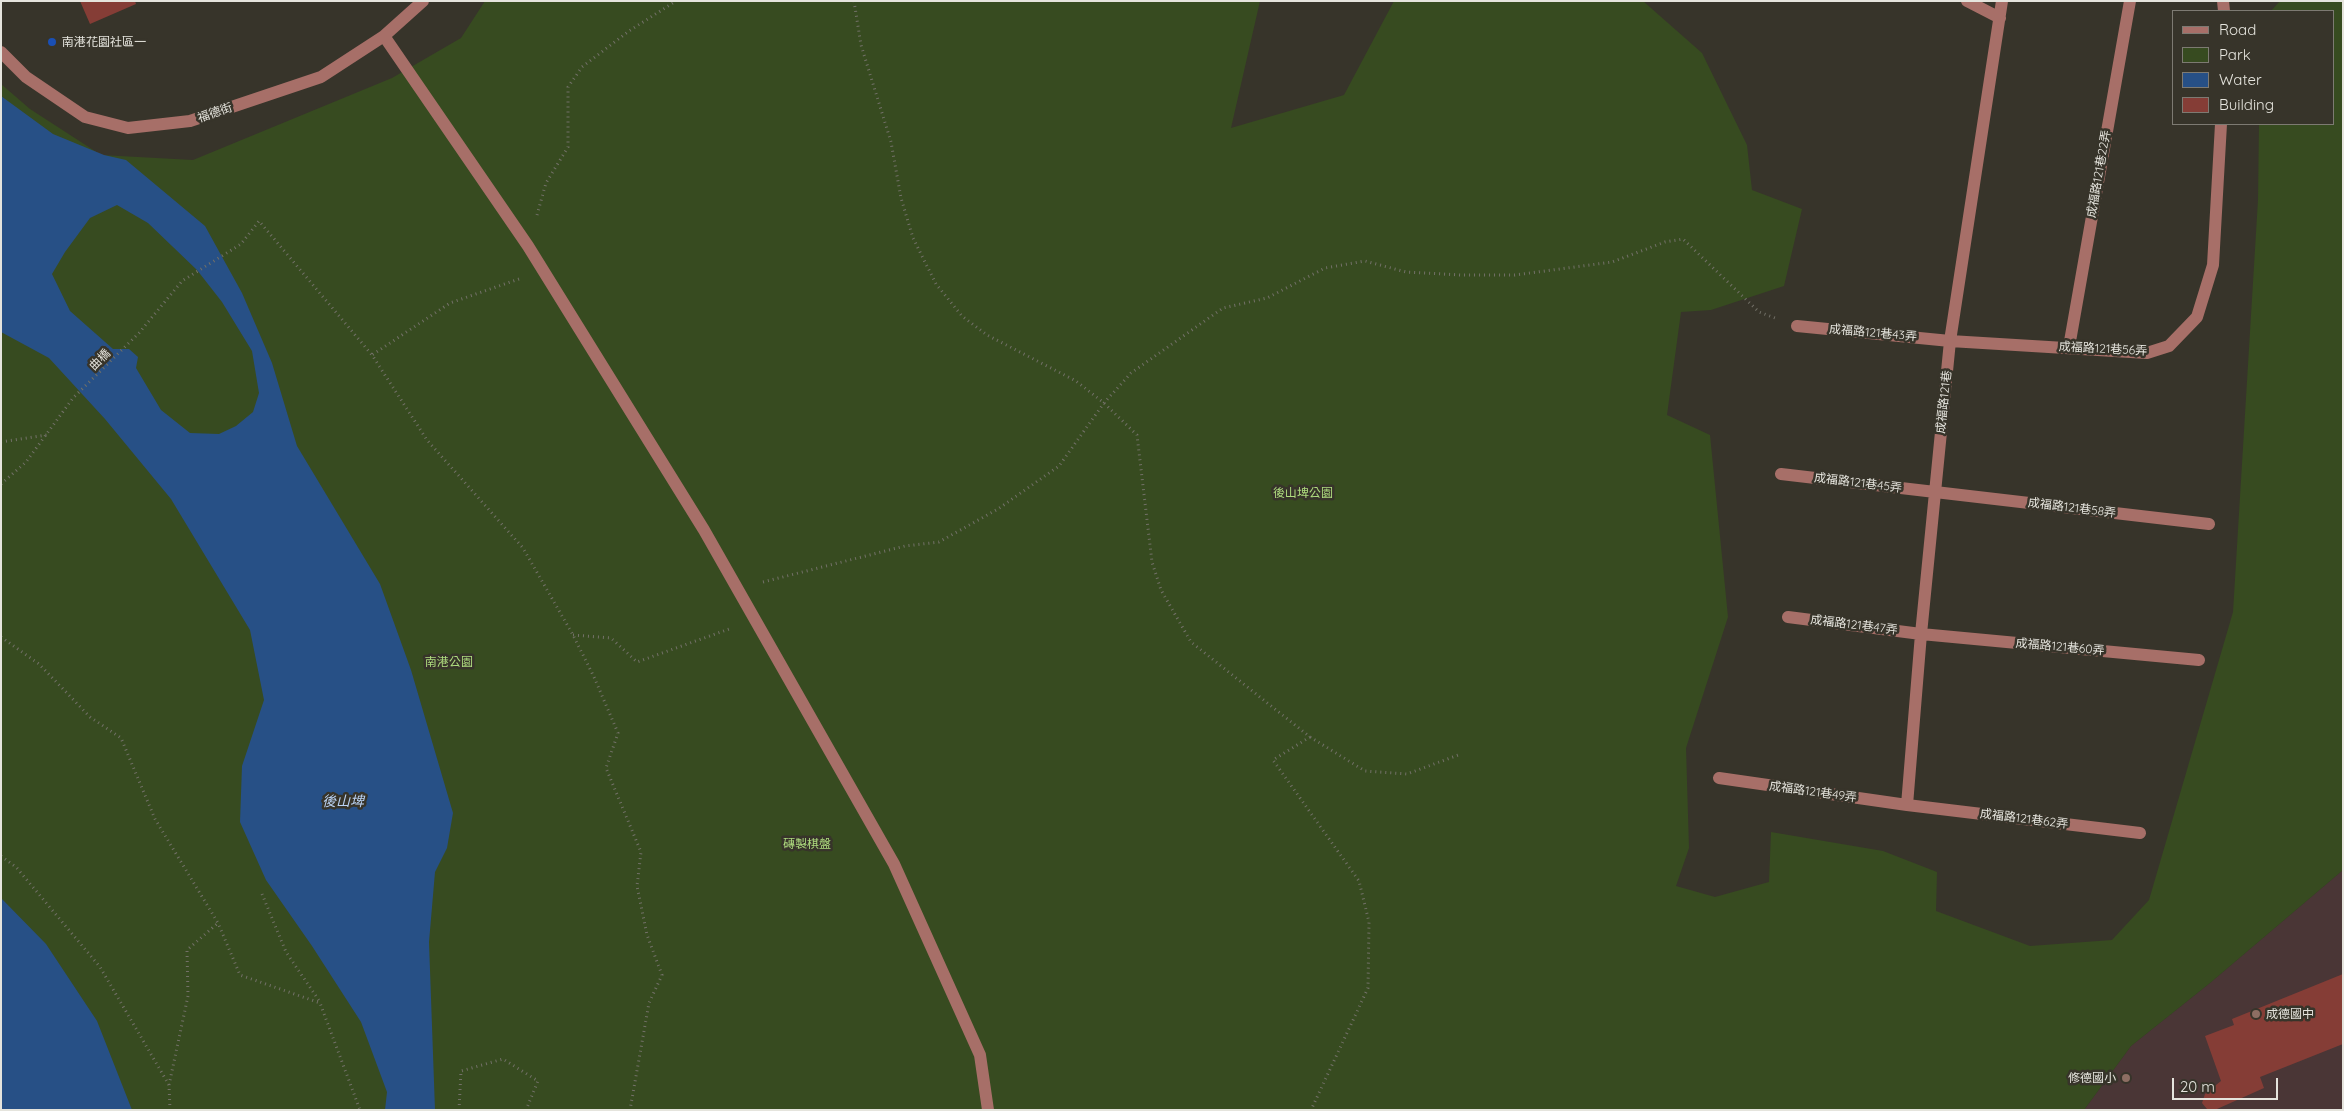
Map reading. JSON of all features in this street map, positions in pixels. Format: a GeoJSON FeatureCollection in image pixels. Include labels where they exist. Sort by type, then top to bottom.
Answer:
{"type":"FeatureCollection","features":[{"type":"Feature","properties":{"kind":"street","name":"福德街"},"geometry":{"type":"LineString","coordinates":[[1,52],[26,77],[85,117],[128,128],[190,121],[321,77],[384,36],[423,1]]}},
{"type":"Feature","properties":{"kind":"street"},"geometry":{"type":"LineString","coordinates":[[1967,1],[2000,18]]}},
{"type":"Feature","properties":{"kind":"street","name":"成福路121巷"},"geometry":{"type":"LineString","coordinates":[[1907,805],[1934,493],[1950,341],[2002,1]]}},
{"type":"Feature","properties":{"kind":"street","name":"成福路121巷22弄"},"geometry":{"type":"LineString","coordinates":[[2069,347],[2130,1]]}},
{"type":"Feature","properties":{"kind":"street"},"geometry":{"type":"LineString","coordinates":[[384,36],[522,237],[704,530],[894,864],[980,1055],[988,1110]]}},
{"type":"Feature","properties":{"kind":"street","name":"成福路121巷56弄"},"geometry":{"type":"LineString","coordinates":[[1950,341],[2147,353],[2169,346],[2197,317],[2213,265],[2221,125]]}},
{"type":"Feature","properties":{"kind":"street","name":"成福路121巷43弄"},"geometry":{"type":"LineString","coordinates":[[1797,326],[1950,341]]}},
{"type":"Feature","properties":{"kind":"street","name":"成福路121巷45弄"},"geometry":{"type":"LineString","coordinates":[[1781,474],[1934,493]]}},
{"type":"Feature","properties":{"kind":"street","name":"成福路121巷58弄"},"geometry":{"type":"LineString","coordinates":[[1934,493],[2209,524]]}},
{"type":"Feature","properties":{"kind":"street","name":"成福路121巷47弄"},"geometry":{"type":"LineString","coordinates":[[1788,617],[1921,634]]}},
{"type":"Feature","properties":{"kind":"street","name":"成福路121巷60弄"},"geometry":{"type":"LineString","coordinates":[[1921,634],[2200,660]]}},
{"type":"Feature","properties":{"kind":"street","name":"成福路121巷49弄"},"geometry":{"type":"LineString","coordinates":[[1719,778],[1907,805]]}},
{"type":"Feature","properties":{"kind":"street","name":"成福路121巷62弄"},"geometry":{"type":"LineString","coordinates":[[1907,805],[2140,833]]}},
{"type":"Feature","properties":{"kind":"path"},"geometry":{"type":"LineString","coordinates":[[522,237],[533,232],[546,183],[568,147],[568,87],[582,67],[629,31],[676,1]]}},
{"type":"Feature","properties":{"kind":"path"},"geometry":{"type":"LineString","coordinates":[[854,1],[861,45],[891,142],[901,198],[913,238],[936,284],[962,316],[987,335],[1076,381],[1104,403],[1137,435],[1152,562],[1160,590],[1191,642],[1310,737],[1365,771],[1407,774],[1461,754]]}},
{"type":"Feature","properties":{"kind":"path","name":"曲橋"},"geometry":{"type":"LineString","coordinates":[[1,484],[26,462],[74,398],[139,333],[182,281],[241,244],[259,221],[372,355]]}},
{"type":"Feature","properties":{"kind":"path"},"geometry":{"type":"LineString","coordinates":[[758,579],[765,583],[905,546],[939,542],[998,509],[1059,466],[1104,403],[1131,373],[1223,308],[1267,298],[1324,268],[1365,261],[1406,272],[1516,275],[1612,262],[1665,242],[1683,240],[1759,312],[1797,326]]}},
{"type":"Feature","properties":{"kind":"path"},"geometry":{"type":"LineString","coordinates":[[543,271],[450,304],[372,355],[427,440],[523,548],[573,635],[594,677],[618,734],[606,768],[641,852],[637,886],[647,934],[662,975],[649,1003],[630,1110]]}},
{"type":"Feature","properties":{"kind":"path"},"geometry":{"type":"LineString","coordinates":[[1,442],[46,434]]}},
{"type":"Feature","properties":{"kind":"path"},"geometry":{"type":"LineString","coordinates":[[573,635],[611,638],[637,662],[755,619]]}},
{"type":"Feature","properties":{"kind":"path"},"geometry":{"type":"LineString","coordinates":[[1,637],[39,664],[90,717],[121,738],[155,819],[218,922],[240,975],[320,1003]]}},
{"type":"Feature","properties":{"kind":"path"},"geometry":{"type":"LineString","coordinates":[[1310,737],[1273,760],[1359,881],[1369,922],[1368,988],[1310,1110]]}},
{"type":"Feature","properties":{"kind":"path"},"geometry":{"type":"LineString","coordinates":[[1,856],[16,867],[100,967],[169,1084]]}},
{"type":"Feature","properties":{"kind":"path"},"geometry":{"type":"LineString","coordinates":[[262,894],[286,952],[320,1003],[360,1110]]}},
{"type":"Feature","properties":{"kind":"path"},"geometry":{"type":"LineString","coordinates":[[170,1110],[169,1084],[188,996],[187,950],[218,922]]}},
{"type":"Feature","properties":{"kind":"path"},"geometry":{"type":"LineString","coordinates":[[459,1110],[461,1071],[504,1058],[538,1081],[526,1110]]}},
{"type":"Feature","properties":{"kind":"shaded area","name":"成德國中"},"geometry":{"type":"Polygon","coordinates":[[[2343,870],[2343,1110],[2084,1110],[2131,1046],[2210,983],[2343,870]]]}},
{"type":"Feature","properties":{"kind":"green space"},"geometry":{"type":"Polygon","coordinates":[[[485,1],[1260,1],[1231,128],[1344,95],[1394,1],[1643,1],[1702,53],[1747,145],[1752,190],[1802,209],[1784,286],[1711,310],[1681,312],[1667,415],[1710,435],[1728,617],[1686,748],[1689,848],[1676,886],[1715,897],[1769,882],[1771,832],[1883,851],[1937,872],[1936,911],[2030,946],[2112,940],[2149,900],[2233,612],[2258,200],[2259,125],[2334,125],[2334,10],[2272,10],[2280,1],[2343,1],[2343,870],[2210,983],[2131,1046],[2084,1110],[1,1110],[1,84],[30,109],[101,155],[193,160],[392,78],[461,38],[485,1]]]}},
{"type":"Feature","properties":{"kind":"water","name":"後山埤"},"geometry":{"type":"Polygon","coordinates":[[[1,96],[53,134],[104,155],[126,160],[205,226],[242,293],[272,363],[297,446],[380,584],[411,670],[453,813],[447,848],[435,872],[429,942],[435,1110],[385,1110],[387,1092],[361,1022],[312,946],[266,880],[240,822],[242,766],[264,700],[250,630],[171,499],[105,419],[49,358],[1,332],[1,96]],[[117,205],[90,218],[65,252],[52,274],[70,311],[113,349],[129,349],[138,357],[136,368],[161,410],[190,433],[219,434],[236,426],[253,412],[259,393],[252,351],[222,302],[197,270],[148,223],[117,205]]]}},
{"type":"Feature","properties":{"kind":"water"},"geometry":{"type":"Polygon","coordinates":[[[1,898],[46,944],[97,1021],[132,1110],[1,1110],[1,898]]]}},
{"type":"Feature","properties":{"kind":"building"},"geometry":{"type":"Polygon","coordinates":[[[80,1],[135,1],[136,4],[90,24],[80,1]]]}},
{"type":"Feature","properties":{"kind":"building"},"geometry":{"type":"Polygon","coordinates":[[[2343,974],[2343,1044],[2260,1077],[2264,1088],[2217,1109],[2207,1109],[2202,1103],[2205,1094],[2221,1081],[2205,1036],[2234,1025],[2232,1019],[2343,974]]]}},
{"type":"Feature","properties":{"kind":"place","name":"南港花園社區一"},"geometry":{"type":"Point","coordinates":[52,42]}},
{"type":"Feature","properties":{"kind":"place","name":"成德國中"},"geometry":{"type":"Point","coordinates":[2256,1014]}},
{"type":"Feature","properties":{"kind":"place","name":"修德國小"},"geometry":{"type":"Point","coordinates":[2126,1078]}},
{"type":"Feature","properties":{"kind":"park label","name":"後山埤公園"},"geometry":{"type":"Point","coordinates":[1303,493]}},
{"type":"Feature","properties":{"kind":"park label","name":"南港公園"},"geometry":{"type":"Point","coordinates":[449,662]}},
{"type":"Feature","properties":{"kind":"park label","name":"磚製棋盤"},"geometry":{"type":"Point","coordinates":[807,844]}}]}
